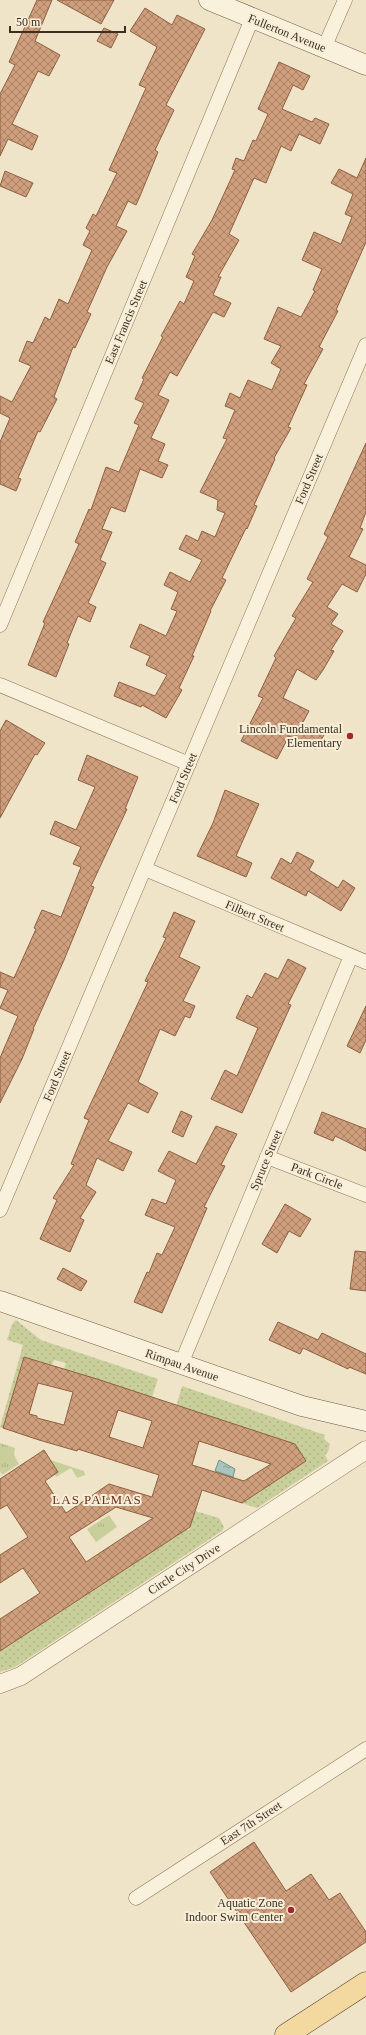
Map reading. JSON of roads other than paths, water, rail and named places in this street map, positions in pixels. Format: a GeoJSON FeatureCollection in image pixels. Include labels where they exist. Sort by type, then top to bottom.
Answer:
{"type":"FeatureCollection","features":[{"type":"Feature","properties":{"kind":"main road","name":"Fullerton Avenue"},"geometry":{"type":"LineString","coordinates":[[209,0],[366,65]]}},
{"type":"Feature","properties":{"kind":"main road","name":"Rimpau Avenue"},"geometry":{"type":"LineString","coordinates":[[0,1301],[302,1406],[366,1421]]}},
{"type":"Feature","properties":{"kind":"main road"},"geometry":{"type":"LineString","coordinates":[[286,2035],[366,1983]]}},
{"type":"Feature","properties":{"kind":"street"},"geometry":{"type":"LineString","coordinates":[[324,48],[345,0]]}},
{"type":"Feature","properties":{"kind":"street","name":"East Francis Street"},"geometry":{"type":"LineString","coordinates":[[0,625],[252,19]]}},
{"type":"Feature","properties":{"kind":"street","name":"Ford Street"},"geometry":{"type":"LineString","coordinates":[[0,1210],[366,345]]}},
{"type":"Feature","properties":{"kind":"street"},"geometry":{"type":"LineString","coordinates":[[0,685],[189,764]]}},
{"type":"Feature","properties":{"kind":"street","name":"Filbert Street"},"geometry":{"type":"LineString","coordinates":[[145,869],[366,962]]}},
{"type":"Feature","properties":{"kind":"street","name":"Spruce Street"},"geometry":{"type":"LineString","coordinates":[[180,1364],[351,956]]}},
{"type":"Feature","properties":{"kind":"street","name":"Park Circle"},"geometry":{"type":"LineString","coordinates":[[267,1157],[366,1195]]}},
{"type":"Feature","properties":{"kind":"street","name":"Circle City Drive"},"geometry":{"type":"LineString","coordinates":[[0,1684],[28,1671],[366,1450]]}},
{"type":"Feature","properties":{"kind":"street","name":"East 7th Street"},"geometry":{"type":"LineString","coordinates":[[136,1898],[366,1749]]}},
{"type":"Feature","properties":{"kind":"water"},"geometry":{"type":"Polygon","coordinates":[[[219,1460],[235,1469],[233,1477],[215,1471],[219,1460]]]}},
{"type":"Feature","properties":{"kind":"place","name":"Lincoln Fundamental Elementary"},"geometry":{"type":"Point","coordinates":[350,736]}},
{"type":"Feature","properties":{"kind":"place","name":"Aquatic Zone Indoor Swim Center"},"geometry":{"type":"Point","coordinates":[291,1910]}},
{"type":"Feature","properties":{"kind":"district","name":"LAS PALMAS"},"geometry":{"type":"Point","coordinates":[97,1499]}}]}
